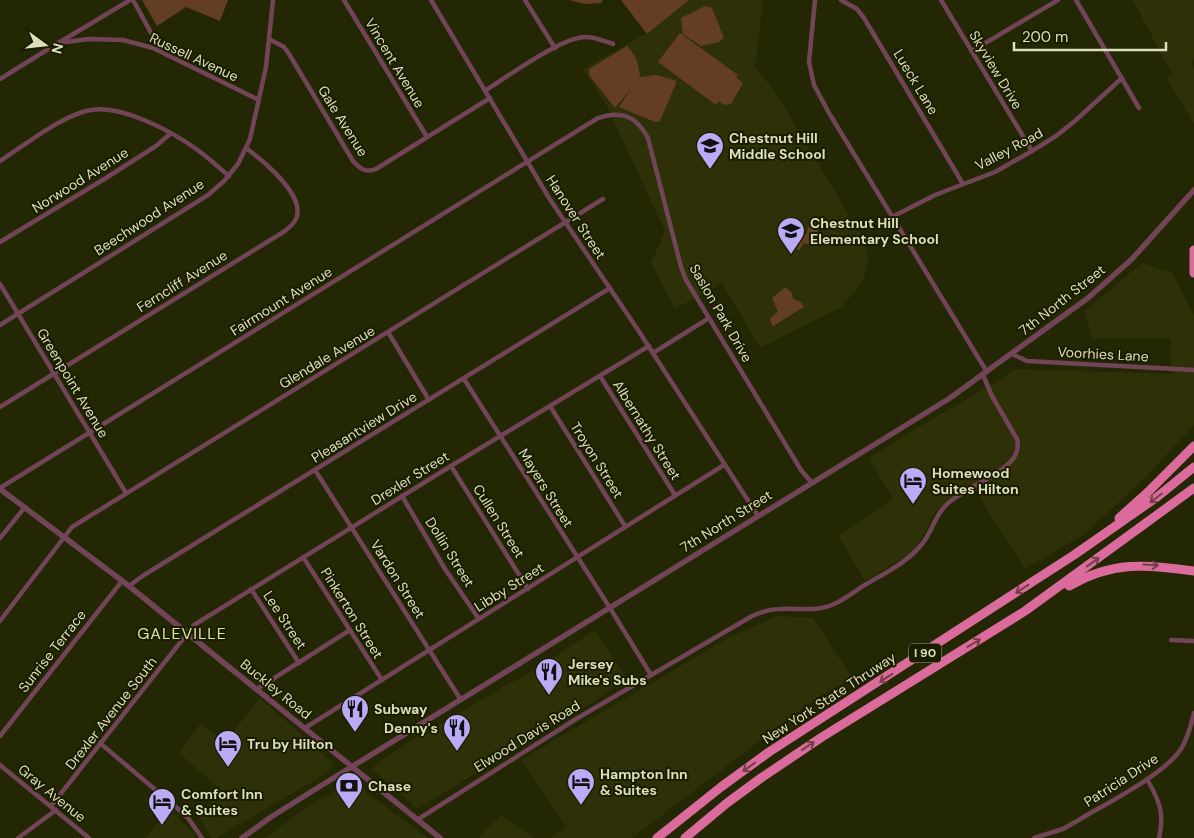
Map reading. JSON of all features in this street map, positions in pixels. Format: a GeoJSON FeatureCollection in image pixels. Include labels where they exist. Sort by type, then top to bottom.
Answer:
{"type":"FeatureCollection","features":[{"type":"Feature","properties":{"kind":"highway"},"geometry":{"type":"LineString","coordinates":[[1194,250],[1194,273]]}},
{"type":"Feature","properties":{"kind":"highway"},"geometry":{"type":"LineString","coordinates":[[1074,555],[1149,491],[1194,446]]}},
{"type":"Feature","properties":{"kind":"highway","name":"New York State Thruway"},"geometry":{"type":"LineString","coordinates":[[656,838],[721,787],[770,752],[1074,555],[1157,496],[1194,467]]}},
{"type":"Feature","properties":{"kind":"highway","name":"New York State Thruway"},"geometry":{"type":"LineString","coordinates":[[685,838],[727,803],[815,742],[1025,611],[1194,488]]}},
{"type":"Feature","properties":{"kind":"highway"},"geometry":{"type":"LineString","coordinates":[[1025,611],[1081,579],[1100,572],[1142,565],[1194,571]]}},
{"type":"Feature","properties":{"kind":"street","name":"Russell Avenue"},"geometry":{"type":"LineString","coordinates":[[0,79],[131,0]]}},
{"type":"Feature","properties":{"kind":"street"},"geometry":{"type":"LineString","coordinates":[[131,0],[162,52]]}},
{"type":"Feature","properties":{"kind":"street","name":"Beechwood Avenue"},"geometry":{"type":"LineString","coordinates":[[0,325],[208,195],[229,176],[246,148],[259,100],[266,67],[273,0]]}},
{"type":"Feature","properties":{"kind":"street","name":"Vincent Avenue"},"geometry":{"type":"LineString","coordinates":[[344,0],[427,137]]}},
{"type":"Feature","properties":{"kind":"street"},"geometry":{"type":"LineString","coordinates":[[431,0],[486,90],[571,40],[587,37],[612,44]]}},
{"type":"Feature","properties":{"kind":"street"},"geometry":{"type":"LineString","coordinates":[[526,0],[555,48]]}},
{"type":"Feature","properties":{"kind":"street","name":"Elwood Davis Road"},"geometry":{"type":"LineString","coordinates":[[417,820],[562,728],[752,616],[779,608],[811,610],[835,604],[910,556],[926,538],[936,518],[945,506],[1004,468],[1016,454],[1017,439],[992,396],[985,373],[814,85],[809,62],[809,44],[815,0]]}},
{"type":"Feature","properties":{"kind":"street","name":"Lueck Lane"},"geometry":{"type":"LineString","coordinates":[[841,0],[856,9],[864,18],[963,184]]}},
{"type":"Feature","properties":{"kind":"street","name":"Skyview Drive"},"geometry":{"type":"LineString","coordinates":[[941,0],[1032,150]]}},
{"type":"Feature","properties":{"kind":"street"},"geometry":{"type":"LineString","coordinates":[[972,51],[1058,0]]}},
{"type":"Feature","properties":{"kind":"street"},"geometry":{"type":"LineString","coordinates":[[1076,0],[1139,108]]}},
{"type":"Feature","properties":{"kind":"street","name":"Russell Avenue"},"geometry":{"type":"LineString","coordinates":[[58,43],[89,39],[122,40],[141,44],[162,52],[259,100]]}},
{"type":"Feature","properties":{"kind":"street","name":"Gale Avenue"},"geometry":{"type":"LineString","coordinates":[[269,39],[284,47],[290,54],[353,160],[362,170],[370,171],[376,168],[490,98]]}},
{"type":"Feature","properties":{"kind":"street","name":"Valley Road"},"geometry":{"type":"LineString","coordinates":[[892,217],[935,195],[995,172],[1056,136],[1122,78]]}},
{"type":"Feature","properties":{"kind":"street","name":"Hanover Street"},"geometry":{"type":"LineString","coordinates":[[486,90],[565,223],[653,353]]}},
{"type":"Feature","properties":{"kind":"street"},"geometry":{"type":"LineString","coordinates":[[0,161],[64,120],[84,111],[95,109],[117,110],[134,116],[201,152],[229,176]]}},
{"type":"Feature","properties":{"kind":"street","name":"Saslon Park Drive"},"geometry":{"type":"LineString","coordinates":[[574,133],[598,118],[620,114],[628,116],[643,128],[648,138],[681,268],[686,280],[801,470],[812,483]]}},
{"type":"Feature","properties":{"kind":"street","name":"Fairmount Avenue"},"geometry":{"type":"LineString","coordinates":[[0,489],[574,133]]}},
{"type":"Feature","properties":{"kind":"street","name":"Norwood Avenue"},"geometry":{"type":"LineString","coordinates":[[0,242],[106,178],[156,146],[170,134]]}},
{"type":"Feature","properties":{"kind":"street","name":"Ferncliff Avenue"},"geometry":{"type":"LineString","coordinates":[[0,407],[285,231],[293,224],[297,217],[298,209],[287,186],[274,171],[246,148]]}},
{"type":"Feature","properties":{"kind":"street","name":"7th North Street"},"geometry":{"type":"LineString","coordinates":[[242,838],[271,817],[950,398],[1088,298],[1132,259],[1194,190]]}},
{"type":"Feature","properties":{"kind":"street","name":"Glendale Avenue"},"geometry":{"type":"LineString","coordinates":[[0,621],[72,526],[603,199]]}},
{"type":"Feature","properties":{"kind":"street","name":"Greenpoint Avenue"},"geometry":{"type":"LineString","coordinates":[[0,284],[126,493]]}},
{"type":"Feature","properties":{"kind":"street","name":"Pleasantview Drive"},"geometry":{"type":"LineString","coordinates":[[129,586],[610,288]]}},
{"type":"Feature","properties":{"kind":"street"},"geometry":{"type":"LineString","coordinates":[[709,318],[653,353],[758,516]]}},
{"type":"Feature","properties":{"kind":"street"},"geometry":{"type":"LineString","coordinates":[[388,332],[429,400]]}},
{"type":"Feature","properties":{"kind":"street","name":"Drexler Street"},"geometry":{"type":"LineString","coordinates":[[187,633],[194,625],[251,589],[649,346]]}},
{"type":"Feature","properties":{"kind":"street","name":"Voorhies Lane"},"geometry":{"type":"LineString","coordinates":[[1012,354],[1027,361],[1194,370]]}},
{"type":"Feature","properties":{"kind":"street","name":"Albernathy Street"},"geometry":{"type":"LineString","coordinates":[[600,376],[676,495]]}},
{"type":"Feature","properties":{"kind":"street","name":"Mayers Street"},"geometry":{"type":"LineString","coordinates":[[464,379],[610,608]]}},
{"type":"Feature","properties":{"kind":"street","name":"Troyon Street"},"geometry":{"type":"LineString","coordinates":[[550,406],[625,526]]}},
{"type":"Feature","properties":{"kind":"street","name":"Libby Street"},"geometry":{"type":"LineString","coordinates":[[305,728],[724,465]]}},
{"type":"Feature","properties":{"kind":"street","name":"Cullen Street"},"geometry":{"type":"LineString","coordinates":[[451,466],[528,588]]}},
{"type":"Feature","properties":{"kind":"street","name":"Vardon Street"},"geometry":{"type":"LineString","coordinates":[[315,470],[461,700]]}},
{"type":"Feature","properties":{"kind":"street","name":"Buckley Road"},"geometry":{"type":"LineString","coordinates":[[0,489],[129,586],[440,838]]}},
{"type":"Feature","properties":{"kind":"street","name":"Dollin Street"},"geometry":{"type":"LineString","coordinates":[[402,496],[479,619]]}},
{"type":"Feature","properties":{"kind":"street"},"geometry":{"type":"LineString","coordinates":[[0,538],[25,507]]}},
{"type":"Feature","properties":{"kind":"street","name":"Pinkerton Street"},"geometry":{"type":"LineString","coordinates":[[303,557],[382,680]]}},
{"type":"Feature","properties":{"kind":"street","name":"Sunrise Terrace"},"geometry":{"type":"LineString","coordinates":[[0,736],[122,581]]}},
{"type":"Feature","properties":{"kind":"street","name":"Lee Street"},"geometry":{"type":"LineString","coordinates":[[251,589],[299,663]]}},
{"type":"Feature","properties":{"kind":"street"},"geometry":{"type":"LineString","coordinates":[[610,608],[651,675]]}},
{"type":"Feature","properties":{"kind":"street"},"geometry":{"type":"LineString","coordinates":[[257,689],[350,630]]}},
{"type":"Feature","properties":{"kind":"street","name":"Drexler Avenue South"},"geometry":{"type":"LineString","coordinates":[[51,806],[187,633]]}},
{"type":"Feature","properties":{"kind":"street"},"geometry":{"type":"LineString","coordinates":[[1170,640],[1194,641]]}},
{"type":"Feature","properties":{"kind":"street","name":"Patricia Drive"},"geometry":{"type":"LineString","coordinates":[[1034,838],[1070,825],[1147,779],[1172,760],[1193,725],[1194,713]]}},
{"type":"Feature","properties":{"kind":"street"},"geometry":{"type":"LineString","coordinates":[[100,743],[188,818],[202,838]]}},
{"type":"Feature","properties":{"kind":"street","name":"Gray Avenue"},"geometry":{"type":"LineString","coordinates":[[0,765],[90,838]]}},
{"type":"Feature","properties":{"kind":"street"},"geometry":{"type":"LineString","coordinates":[[1147,779],[1161,810],[1159,838]]}},
{"type":"Feature","properties":{"kind":"street"},"geometry":{"type":"LineString","coordinates":[[18,838],[56,810]]}},
{"type":"Feature","properties":{"kind":"shaded area"},"geometry":{"type":"Polygon","coordinates":[[[142,0],[228,0],[220,21],[186,7],[157,26],[142,0]]]}},
{"type":"Feature","properties":{"kind":"shaded area"},"geometry":{"type":"Polygon","coordinates":[[[569,0],[603,0],[601,3],[585,4],[569,0]]]}},
{"type":"Feature","properties":{"kind":"shaded area"},"geometry":{"type":"Polygon","coordinates":[[[621,0],[689,0],[647,34],[621,0]]]}},
{"type":"Feature","properties":{"kind":"shaded area","name":"Chestnut Hill Middle School"},"geometry":{"type":"Polygon","coordinates":[[[689,0],[763,0],[755,66],[779,98],[858,230],[867,249],[868,261],[865,275],[856,291],[841,307],[760,348],[722,283],[675,309],[651,263],[665,231],[608,108],[583,69],[652,30],[689,0]]]}},
{"type":"Feature","properties":{"kind":"shaded area"},"geometry":{"type":"Polygon","coordinates":[[[1133,0],[1194,0],[1194,59],[1190,62],[1194,69],[1194,124],[1166,78],[1172,74],[1133,0]]]}},
{"type":"Feature","properties":{"kind":"shaded area"},"geometry":{"type":"Polygon","coordinates":[[[705,6],[712,8],[724,38],[719,42],[701,46],[683,34],[681,18],[705,6]]]}},
{"type":"Feature","properties":{"kind":"shaded area"},"geometry":{"type":"Polygon","coordinates":[[[680,33],[738,75],[736,77],[743,83],[731,104],[724,105],[719,101],[716,105],[658,62],[680,33]]]}},
{"type":"Feature","properties":{"kind":"shaded area"},"geometry":{"type":"Polygon","coordinates":[[[627,46],[636,60],[640,77],[656,75],[677,81],[660,121],[655,122],[619,107],[631,89],[615,108],[589,75],[589,69],[627,46]]]}},
{"type":"Feature","properties":{"kind":"shaded area"},"geometry":{"type":"Polygon","coordinates":[[[813,224],[819,227],[814,246],[804,243],[800,250],[788,246],[795,230],[806,235],[809,225],[813,224]]]}},
{"type":"Feature","properties":{"kind":"shaded area"},"geometry":{"type":"Polygon","coordinates":[[[1142,263],[1173,273],[1194,316],[1194,425],[1144,479],[1083,535],[1025,569],[971,484],[950,498],[936,511],[920,542],[910,554],[865,581],[838,536],[893,499],[869,458],[998,381],[1014,369],[1171,374],[1171,338],[1092,338],[1085,311],[1142,263]]]}},
{"type":"Feature","properties":{"kind":"shaded area"},"geometry":{"type":"Polygon","coordinates":[[[785,287],[792,293],[793,299],[801,302],[804,307],[773,326],[770,321],[771,317],[778,312],[772,298],[785,287]]]}},
{"type":"Feature","properties":{"kind":"shaded area"},"geometry":{"type":"Polygon","coordinates":[[[777,616],[813,618],[852,678],[815,699],[632,838],[551,838],[566,827],[521,760],[728,638],[777,616]]]}},
{"type":"Feature","properties":{"kind":"shaded area"},"geometry":{"type":"Polygon","coordinates":[[[595,630],[627,679],[576,713],[417,809],[372,769],[377,763],[417,737],[544,664],[595,630]]]}},
{"type":"Feature","properties":{"kind":"shaded area"},"geometry":{"type":"Polygon","coordinates":[[[260,698],[333,763],[329,772],[216,838],[211,838],[200,818],[220,789],[179,753],[200,724],[226,741],[260,698]]]}},
{"type":"Feature","properties":{"kind":"shaded area"},"geometry":{"type":"Polygon","coordinates":[[[352,782],[428,838],[264,838],[315,802],[352,782]]]}},
{"type":"Feature","properties":{"kind":"shaded area"},"geometry":{"type":"Polygon","coordinates":[[[169,808],[194,834],[196,838],[145,838],[169,808]]]}},
{"type":"Feature","properties":{"kind":"shaded area"},"geometry":{"type":"Polygon","coordinates":[[[501,815],[535,838],[478,838],[501,815]]]}},
{"type":"Feature","properties":{"kind":"place","name":"Chestnut Hill Middle School"},"geometry":{"type":"Point","coordinates":[710,170]}},
{"type":"Feature","properties":{"kind":"place","name":"Chestnut Hill Elementary School"},"geometry":{"type":"Point","coordinates":[791,255]}},
{"type":"Feature","properties":{"kind":"place","name":"Homewood Suites Hilton"},"geometry":{"type":"Point","coordinates":[913,505]}},
{"type":"Feature","properties":{"kind":"place","name":"Jersey Mike's Subs"},"geometry":{"type":"Point","coordinates":[549,696]}},
{"type":"Feature","properties":{"kind":"place","name":"Subway"},"geometry":{"type":"Point","coordinates":[355,733]}},
{"type":"Feature","properties":{"kind":"place","name":"Denny's"},"geometry":{"type":"Point","coordinates":[457,752]}},
{"type":"Feature","properties":{"kind":"place","name":"Tru by Hilton"},"geometry":{"type":"Point","coordinates":[228,768]}},
{"type":"Feature","properties":{"kind":"place","name":"Hampton Inn & Suites"},"geometry":{"type":"Point","coordinates":[581,806]}},
{"type":"Feature","properties":{"kind":"place","name":"Chase"},"geometry":{"type":"Point","coordinates":[349,810]}},
{"type":"Feature","properties":{"kind":"place","name":"Comfort Inn & Suites"},"geometry":{"type":"Point","coordinates":[162,826]}},
{"type":"Feature","properties":{"kind":"district","name":"GALEVILLE"},"geometry":{"type":"Point","coordinates":[182,633]}}]}
